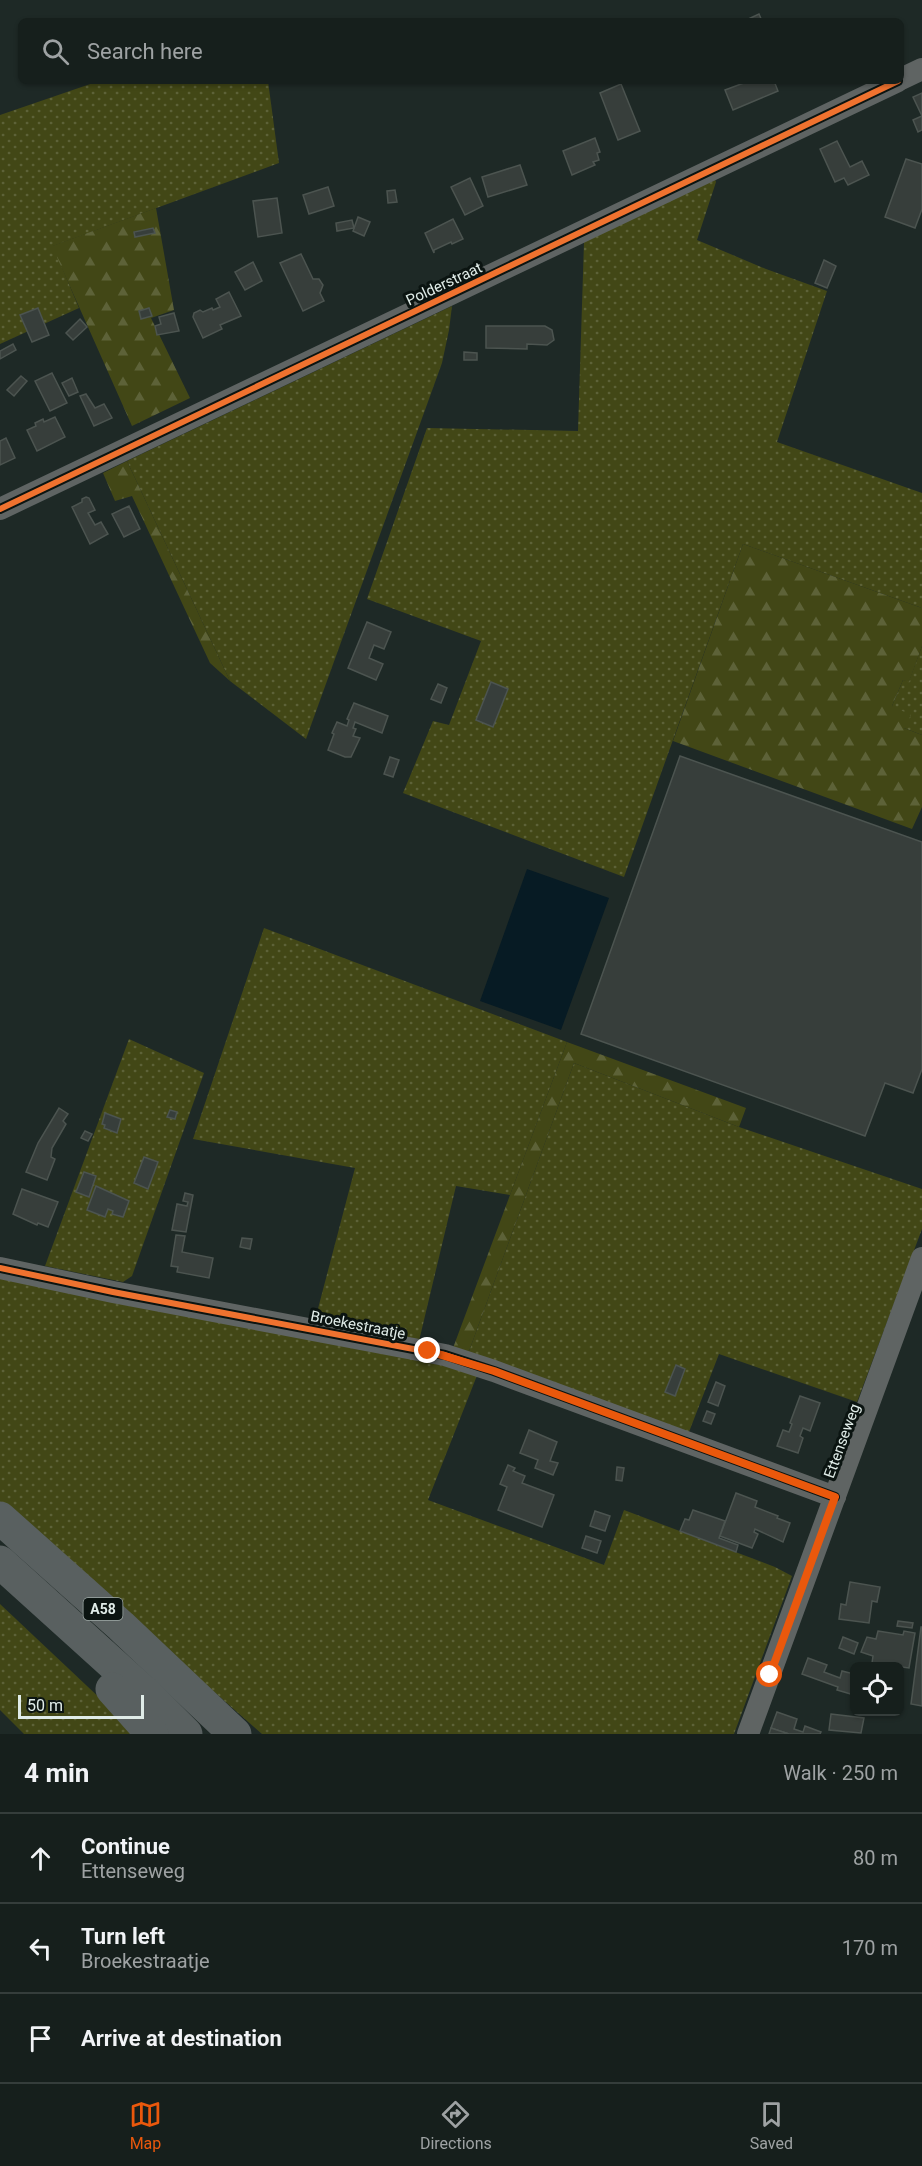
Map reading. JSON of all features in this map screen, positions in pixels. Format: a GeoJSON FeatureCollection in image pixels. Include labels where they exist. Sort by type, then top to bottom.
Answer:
{"type":"FeatureCollection","features":[{"type":"Feature","properties":{"kind":"highway","name":"A58"},"geometry":{"type":"LineString","coordinates":[[0,1518],[121,1626],[235,1734]]}},
{"type":"Feature","properties":{"kind":"highway","name":"A58"},"geometry":{"type":"LineString","coordinates":[[10,1571],[152,1734]]}},
{"type":"Feature","properties":{"kind":"highway","name":"A58"},"geometry":{"type":"LineString","coordinates":[[10,1571],[146,1694],[186,1734]]}},
{"type":"Feature","properties":{"kind":"street","name":"Polderstraat"},"geometry":{"type":"LineString","coordinates":[[904,78],[922,69]]}},
{"type":"Feature","properties":{"kind":"street","name":"Polderstraat"},"geometry":{"type":"LineString","coordinates":[[0,509],[891,84]]}},
{"type":"Feature","properties":{"kind":"street","name":"Ettenseweg"},"geometry":{"type":"LineString","coordinates":[[748,1734],[922,1258]]}},
{"type":"Feature","properties":{"kind":"street","name":"Broekestraatje"},"geometry":{"type":"LineString","coordinates":[[0,1268],[113,1292],[436,1353],[494,1371],[835,1497]]}},
{"type":"Feature","properties":{"kind":"green space"},"geometry":{"type":"Polygon","coordinates":[[[90,84],[268,84],[279,163],[53,246],[79,308],[0,344],[0,115],[90,84]]]}},
{"type":"Feature","properties":{"kind":"green space"},"geometry":{"type":"Polygon","coordinates":[[[715,179],[716,182],[697,240],[827,291],[777,442],[922,493],[922,608],[743,544],[624,877],[403,793],[433,721],[449,725],[481,641],[367,599],[427,428],[578,431],[584,242],[715,179]]]}},
{"type":"Feature","properties":{"kind":"green space"},"geometry":{"type":"Polygon","coordinates":[[[156,208],[174,310],[151,318],[190,398],[132,426],[52,246],[156,208]]]}},
{"type":"Feature","properties":{"kind":"green space"},"geometry":{"type":"Polygon","coordinates":[[[452,306],[442,363],[306,739],[230,681],[127,461],[452,306]]]}},
{"type":"Feature","properties":{"kind":"green space"},"geometry":{"type":"Polygon","coordinates":[[[127,461],[230,681],[210,663],[132,496],[115,501],[103,473],[127,461]]]}},
{"type":"Feature","properties":{"kind":"green space"},"geometry":{"type":"Polygon","coordinates":[[[743,544],[922,608],[922,646],[909,682],[903,680],[892,706],[911,715],[904,728],[922,735],[922,807],[912,829],[673,741],[743,544]]]}},
{"type":"Feature","properties":{"kind":"green space"},"geometry":{"type":"Polygon","coordinates":[[[922,646],[922,735],[904,728],[892,706],[903,680],[909,681],[922,646]]]}},
{"type":"Feature","properties":{"kind":"green space"},"geometry":{"type":"Polygon","coordinates":[[[264,928],[567,1042],[510,1195],[456,1186],[419,1341],[315,1320],[355,1168],[193,1139],[264,928]]]}},
{"type":"Feature","properties":{"kind":"green space"},"geometry":{"type":"Polygon","coordinates":[[[129,1039],[204,1073],[132,1276],[123,1282],[45,1266],[129,1039]]]}},
{"type":"Feature","properties":{"kind":"green space"},"geometry":{"type":"Polygon","coordinates":[[[567,1042],[746,1108],[739,1127],[574,1063],[468,1354],[453,1348],[567,1042]]]}},
{"type":"Feature","properties":{"kind":"green space"},"geometry":{"type":"Polygon","coordinates":[[[574,1063],[739,1127],[922,1189],[922,1229],[857,1402],[719,1354],[689,1432],[468,1354],[574,1063]]]}},
{"type":"Feature","properties":{"kind":"green space"},"geometry":{"type":"Polygon","coordinates":[[[0,1273],[478,1373],[428,1500],[604,1565],[624,1510],[775,1567],[792,1576],[734,1734],[262,1734],[0,1503],[0,1273]]]}},
{"type":"Feature","properties":{"kind":"green space"},"geometry":{"type":"Polygon","coordinates":[[[0,1604],[104,1702],[134,1734],[24,1734],[0,1710],[0,1604]]]}},
{"type":"Feature","properties":{"kind":"water"},"geometry":{"type":"Polygon","coordinates":[[[527,869],[609,898],[561,1030],[480,1001],[527,869]]]}},
{"type":"Feature","properties":{"kind":"building"},"geometry":{"type":"Polygon","coordinates":[[[621,84],[640,131],[618,140],[600,93],[621,84]]]}},
{"type":"Feature","properties":{"kind":"building"},"geometry":{"type":"Polygon","coordinates":[[[741,84],[775,84],[778,91],[733,110],[725,90],[741,84]]]}},
{"type":"Feature","properties":{"kind":"building"},"geometry":{"type":"Polygon","coordinates":[[[922,93],[922,116],[913,97],[922,93]]]}},
{"type":"Feature","properties":{"kind":"building"},"geometry":{"type":"Polygon","coordinates":[[[922,116],[922,130],[918,132],[913,120],[922,116]]]}},
{"type":"Feature","properties":{"kind":"building"},"geometry":{"type":"Polygon","coordinates":[[[595,138],[600,152],[597,153],[599,160],[593,162],[595,165],[572,175],[563,151],[595,138]]]}},
{"type":"Feature","properties":{"kind":"building"},"geometry":{"type":"Polygon","coordinates":[[[837,141],[850,167],[862,161],[869,175],[848,185],[844,178],[835,182],[820,149],[837,141]]]}},
{"type":"Feature","properties":{"kind":"building"},"geometry":{"type":"Polygon","coordinates":[[[906,159],[922,164],[922,209],[915,228],[885,217],[906,159]]]}},
{"type":"Feature","properties":{"kind":"building"},"geometry":{"type":"Polygon","coordinates":[[[520,165],[527,185],[488,197],[482,177],[520,165]]]}},
{"type":"Feature","properties":{"kind":"building"},"geometry":{"type":"Polygon","coordinates":[[[470,178],[483,206],[465,215],[451,187],[470,178]]]}},
{"type":"Feature","properties":{"kind":"building"},"geometry":{"type":"Polygon","coordinates":[[[328,187],[334,206],[309,214],[303,195],[328,187]]]}},
{"type":"Feature","properties":{"kind":"building"},"geometry":{"type":"Polygon","coordinates":[[[395,190],[397,202],[388,203],[387,191],[395,190]]]}},
{"type":"Feature","properties":{"kind":"building"},"geometry":{"type":"Polygon","coordinates":[[[277,198],[282,233],[258,237],[253,201],[277,198]]]}},
{"type":"Feature","properties":{"kind":"building"},"geometry":{"type":"Polygon","coordinates":[[[358,217],[370,222],[364,236],[353,231],[358,217]]]}},
{"type":"Feature","properties":{"kind":"building"},"geometry":{"type":"Polygon","coordinates":[[[453,219],[463,239],[434,250],[434,253],[425,233],[453,219]]]}},
{"type":"Feature","properties":{"kind":"building"},"geometry":{"type":"Polygon","coordinates":[[[352,220],[354,228],[337,231],[336,223],[352,220]]]}},
{"type":"Feature","properties":{"kind":"building"},"geometry":{"type":"Polygon","coordinates":[[[153,228],[155,233],[135,237],[134,232],[153,228]]]}},
{"type":"Feature","properties":{"kind":"building"},"geometry":{"type":"Polygon","coordinates":[[[301,254],[313,279],[319,279],[323,285],[320,293],[324,301],[303,311],[280,263],[301,254]]]}},
{"type":"Feature","properties":{"kind":"building"},"geometry":{"type":"Polygon","coordinates":[[[824,260],[836,266],[827,288],[815,283],[824,260]]]}},
{"type":"Feature","properties":{"kind":"building"},"geometry":{"type":"Polygon","coordinates":[[[253,262],[262,281],[245,290],[235,272],[253,262]]]}},
{"type":"Feature","properties":{"kind":"building"},"geometry":{"type":"Polygon","coordinates":[[[229,292],[241,316],[220,325],[222,329],[203,338],[193,317],[194,313],[220,307],[216,299],[229,292]]]}},
{"type":"Feature","properties":{"kind":"building"},"geometry":{"type":"Polygon","coordinates":[[[38,308],[49,335],[32,342],[20,315],[38,308]]]}},
{"type":"Feature","properties":{"kind":"building"},"geometry":{"type":"Polygon","coordinates":[[[149,308],[152,316],[141,319],[139,311],[149,308]]]}},
{"type":"Feature","properties":{"kind":"building"},"geometry":{"type":"Polygon","coordinates":[[[174,313],[179,331],[157,335],[155,326],[161,324],[159,317],[174,313]]]}},
{"type":"Feature","properties":{"kind":"building"},"geometry":{"type":"Polygon","coordinates":[[[80,319],[87,327],[73,340],[66,333],[80,319]]]}},
{"type":"Feature","properties":{"kind":"building"},"geometry":{"type":"Polygon","coordinates":[[[486,326],[545,326],[552,330],[554,340],[547,345],[527,344],[527,349],[486,348],[486,326]]]}},
{"type":"Feature","properties":{"kind":"building"},"geometry":{"type":"Polygon","coordinates":[[[13,344],[16,350],[0,359],[0,351],[13,344]]]}},
{"type":"Feature","properties":{"kind":"building"},"geometry":{"type":"Polygon","coordinates":[[[464,352],[477,353],[477,360],[464,360],[464,352]]]}},
{"type":"Feature","properties":{"kind":"building"},"geometry":{"type":"Polygon","coordinates":[[[52,373],[67,403],[50,411],[35,381],[52,373]]]}},
{"type":"Feature","properties":{"kind":"building"},"geometry":{"type":"Polygon","coordinates":[[[21,376],[27,381],[14,396],[7,390],[21,376]]]}},
{"type":"Feature","properties":{"kind":"building"},"geometry":{"type":"Polygon","coordinates":[[[72,378],[78,392],[69,396],[62,383],[72,378]]]}},
{"type":"Feature","properties":{"kind":"building"},"geometry":{"type":"Polygon","coordinates":[[[86,394],[95,408],[104,404],[112,418],[94,426],[80,396],[86,394]]]}},
{"type":"Feature","properties":{"kind":"building"},"geometry":{"type":"Polygon","coordinates":[[[55,417],[65,437],[37,451],[27,430],[36,426],[35,423],[43,419],[44,422],[55,417]]]}},
{"type":"Feature","properties":{"kind":"building"},"geometry":{"type":"Polygon","coordinates":[[[6,438],[15,458],[0,465],[0,441],[6,438]]]}},
{"type":"Feature","properties":{"kind":"building"},"geometry":{"type":"Polygon","coordinates":[[[86,497],[89,498],[95,510],[88,513],[95,525],[101,522],[108,534],[90,544],[72,507],[86,497]]]}},
{"type":"Feature","properties":{"kind":"building"},"geometry":{"type":"Polygon","coordinates":[[[129,506],[140,529],[124,537],[112,514],[129,506]]]}},
{"type":"Feature","properties":{"kind":"building"},"geometry":{"type":"Polygon","coordinates":[[[367,622],[391,632],[384,649],[374,645],[369,658],[383,664],[376,680],[348,668],[367,622]]]}},
{"type":"Feature","properties":{"kind":"building"},"geometry":{"type":"Polygon","coordinates":[[[491,682],[508,689],[493,727],[476,720],[491,682]]]}},
{"type":"Feature","properties":{"kind":"building"},"geometry":{"type":"Polygon","coordinates":[[[438,684],[447,688],[441,703],[431,699],[438,684]]]}},
{"type":"Feature","properties":{"kind":"building"},"geometry":{"type":"Polygon","coordinates":[[[354,703],[388,716],[382,733],[355,722],[353,728],[356,729],[353,736],[360,738],[351,757],[345,757],[328,750],[337,722],[347,726],[349,720],[347,719],[354,703]]]}},
{"type":"Feature","properties":{"kind":"building"},"geometry":{"type":"Polygon","coordinates":[[[680,756],[922,842],[922,1069],[913,1093],[885,1083],[865,1136],[581,1034],[680,756]]]}},
{"type":"Feature","properties":{"kind":"building"},"geometry":{"type":"Polygon","coordinates":[[[390,757],[399,760],[393,777],[384,774],[390,757]]]}},
{"type":"Feature","properties":{"kind":"building"},"geometry":{"type":"Polygon","coordinates":[[[59,1108],[68,1114],[63,1121],[66,1124],[52,1148],[51,1157],[55,1159],[47,1180],[26,1172],[38,1143],[59,1108]]]}},
{"type":"Feature","properties":{"kind":"building"},"geometry":{"type":"Polygon","coordinates":[[[170,1110],[177,1112],[175,1119],[167,1117],[170,1110]]]}},
{"type":"Feature","properties":{"kind":"building"},"geometry":{"type":"Polygon","coordinates":[[[105,1113],[121,1119],[117,1133],[104,1128],[105,1125],[102,1124],[105,1113]]]}},
{"type":"Feature","properties":{"kind":"building"},"geometry":{"type":"Polygon","coordinates":[[[85,1131],[92,1134],[88,1141],[81,1138],[85,1131]]]}},
{"type":"Feature","properties":{"kind":"building"},"geometry":{"type":"Polygon","coordinates":[[[144,1157],[158,1162],[148,1189],[134,1183],[144,1157]]]}},
{"type":"Feature","properties":{"kind":"building"},"geometry":{"type":"Polygon","coordinates":[[[84,1172],[96,1176],[89,1197],[76,1192],[84,1172]]]}},
{"type":"Feature","properties":{"kind":"building"},"geometry":{"type":"Polygon","coordinates":[[[96,1186],[129,1201],[123,1217],[112,1214],[113,1211],[108,1209],[105,1217],[87,1210],[96,1186]]]}},
{"type":"Feature","properties":{"kind":"building"},"geometry":{"type":"Polygon","coordinates":[[[22,1189],[58,1202],[48,1227],[38,1223],[37,1225],[13,1214],[22,1189]]]}},
{"type":"Feature","properties":{"kind":"building"},"geometry":{"type":"Polygon","coordinates":[[[185,1193],[193,1195],[186,1232],[172,1230],[177,1204],[187,1206],[188,1202],[183,1201],[185,1193]]]}},
{"type":"Feature","properties":{"kind":"building"},"geometry":{"type":"Polygon","coordinates":[[[176,1235],[185,1236],[182,1252],[213,1258],[209,1278],[177,1272],[178,1267],[171,1266],[176,1235]]]}},
{"type":"Feature","properties":{"kind":"building"},"geometry":{"type":"Polygon","coordinates":[[[242,1238],[252,1239],[250,1249],[240,1247],[242,1238]]]}},
{"type":"Feature","properties":{"kind":"building"},"geometry":{"type":"Polygon","coordinates":[[[676,1365],[685,1369],[675,1396],[665,1392],[676,1365]]]}},
{"type":"Feature","properties":{"kind":"building"},"geometry":{"type":"Polygon","coordinates":[[[716,1382],[725,1386],[718,1406],[708,1402],[716,1382]]]}},
{"type":"Feature","properties":{"kind":"building"},"geometry":{"type":"Polygon","coordinates":[[[800,1396],[820,1403],[810,1431],[803,1428],[800,1436],[803,1438],[798,1453],[777,1446],[783,1430],[789,1432],[800,1396]]]}},
{"type":"Feature","properties":{"kind":"building"},"geometry":{"type":"Polygon","coordinates":[[[707,1411],[715,1414],[711,1424],[703,1421],[707,1411]]]}},
{"type":"Feature","properties":{"kind":"building"},"geometry":{"type":"Polygon","coordinates":[[[529,1430],[557,1442],[550,1461],[558,1463],[553,1475],[535,1468],[538,1460],[520,1453],[529,1430]]]}},
{"type":"Feature","properties":{"kind":"building"},"geometry":{"type":"Polygon","coordinates":[[[508,1465],[515,1468],[513,1471],[525,1476],[522,1483],[554,1495],[542,1527],[498,1510],[507,1487],[500,1484],[508,1465]]]}},
{"type":"Feature","properties":{"kind":"building"},"geometry":{"type":"Polygon","coordinates":[[[617,1467],[624,1468],[622,1481],[616,1480],[617,1467]]]}},
{"type":"Feature","properties":{"kind":"building"},"geometry":{"type":"Polygon","coordinates":[[[736,1493],[757,1501],[755,1507],[790,1523],[783,1542],[755,1529],[754,1532],[758,1534],[752,1548],[720,1536],[736,1493]]]}},
{"type":"Feature","properties":{"kind":"building"},"geometry":{"type":"Polygon","coordinates":[[[693,1510],[725,1521],[719,1538],[738,1545],[736,1552],[680,1531],[685,1519],[689,1520],[693,1510]]]}},
{"type":"Feature","properties":{"kind":"building"},"geometry":{"type":"Polygon","coordinates":[[[595,1511],[610,1516],[605,1531],[590,1526],[595,1511]]]}},
{"type":"Feature","properties":{"kind":"building"},"geometry":{"type":"Polygon","coordinates":[[[586,1536],[601,1541],[597,1553],[582,1548],[586,1536]]]}},
{"type":"Feature","properties":{"kind":"building"},"geometry":{"type":"Polygon","coordinates":[[[850,1582],[880,1587],[877,1602],[872,1601],[869,1623],[839,1619],[841,1604],[846,1605],[850,1582]]]}},
{"type":"Feature","properties":{"kind":"building"},"geometry":{"type":"Polygon","coordinates":[[[898,1621],[913,1623],[912,1628],[897,1626],[898,1621]]]}},
{"type":"Feature","properties":{"kind":"building"},"geometry":{"type":"Polygon","coordinates":[[[922,1627],[922,1706],[911,1704],[922,1627]]]}},
{"type":"Feature","properties":{"kind":"building"},"geometry":{"type":"Polygon","coordinates":[[[878,1631],[903,1635],[904,1631],[915,1633],[909,1668],[904,1667],[904,1662],[872,1662],[873,1656],[861,1652],[867,1637],[876,1639],[878,1631]]]}},
{"type":"Feature","properties":{"kind":"building"},"geometry":{"type":"Polygon","coordinates":[[[843,1637],[858,1643],[854,1654],[839,1648],[843,1637]]]}},
{"type":"Feature","properties":{"kind":"building"},"geometry":{"type":"Polygon","coordinates":[[[808,1658],[827,1665],[824,1672],[840,1678],[842,1671],[850,1673],[850,1694],[837,1690],[838,1687],[802,1674],[808,1658]]]}},
{"type":"Feature","properties":{"kind":"building"},"geometry":{"type":"Polygon","coordinates":[[[777,1712],[797,1719],[794,1729],[803,1732],[805,1726],[821,1732],[820,1734],[789,1734],[771,1728],[777,1712]]]}},
{"type":"Feature","properties":{"kind":"building"},"geometry":{"type":"Polygon","coordinates":[[[831,1714],[864,1718],[861,1733],[829,1730],[831,1714]]]}},
{"type":"Feature","properties":{"kind":"building"},"geometry":{"type":"Polygon","coordinates":[[[771,1728],[789,1734],[769,1734],[771,1728]]]}},
{"type":"Feature","properties":{"kind":"cycle path"},"geometry":{"type":"LineString","coordinates":[[0,509],[892,84]]}},
{"type":"Feature","properties":{"kind":"cycle path"},"geometry":{"type":"LineString","coordinates":[[0,1268],[113,1292],[445,1355],[835,1497]]}},
{"type":"Feature","properties":{"kind":"route"},"geometry":{"type":"LineString","coordinates":[[428,1351],[494,1371],[835,1497],[770,1675]]}}]}
